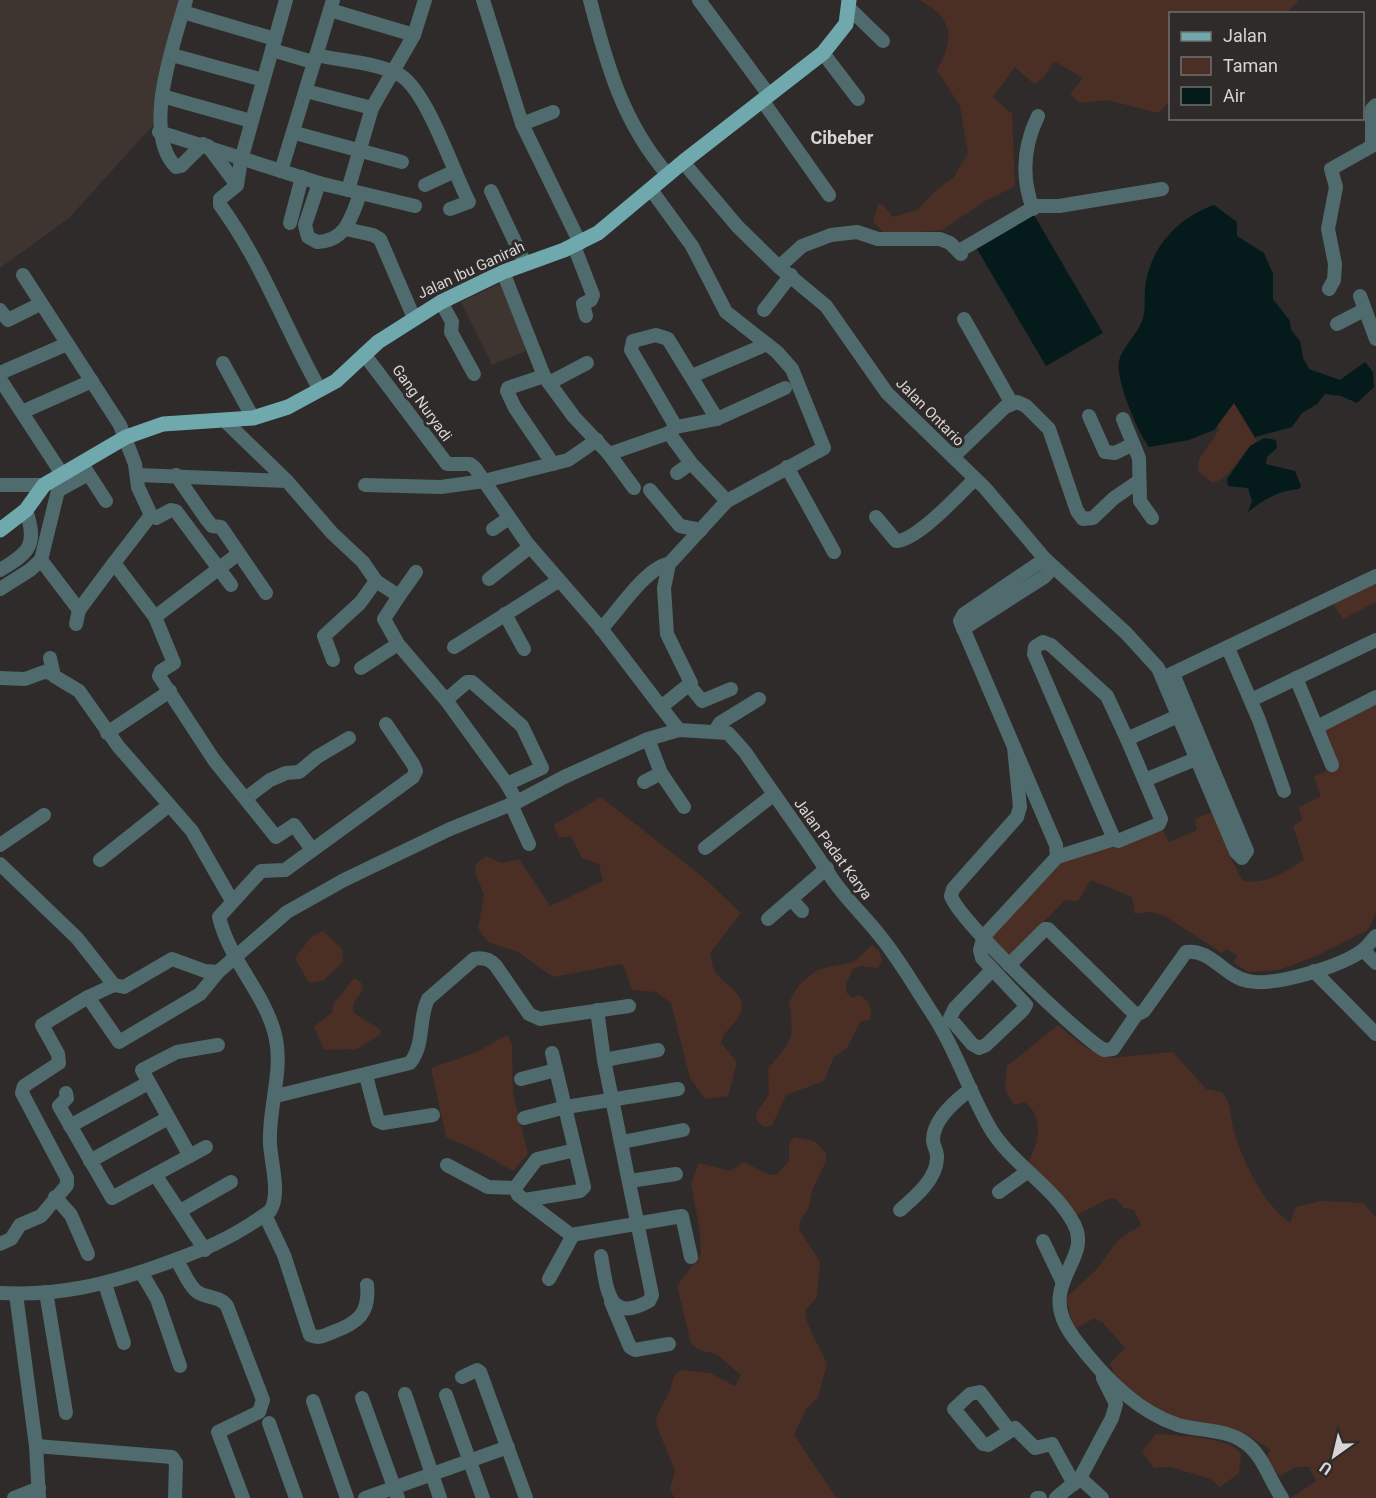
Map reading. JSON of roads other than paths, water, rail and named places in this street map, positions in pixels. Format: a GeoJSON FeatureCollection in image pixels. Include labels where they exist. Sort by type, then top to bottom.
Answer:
{"type":"FeatureCollection","features":[{"type":"Feature","properties":{"kind":"main road","name":"Jalan Ibu Ganirah"},"geometry":{"type":"LineString","coordinates":[[0,530],[55,483],[85,469],[126,437],[163,424],[226,422],[253,418],[288,407],[336,381],[364,354],[414,318],[441,302],[502,272],[577,244],[614,222],[683,162],[823,53],[846,24],[849,4]]}},
{"type":"Feature","properties":{"kind":"street"},"geometry":{"type":"LineString","coordinates":[[286,0],[240,160],[237,185],[219,199],[220,205],[250,249],[297,349],[320,390]]}},
{"type":"Feature","properties":{"kind":"street"},"geometry":{"type":"LineString","coordinates":[[319,183],[305,225],[308,237],[317,242],[324,242],[338,237],[346,229],[360,151],[372,108],[391,71],[414,35],[425,0]]}},
{"type":"Feature","properties":{"kind":"street"},"geometry":{"type":"LineString","coordinates":[[483,0],[522,124],[577,244],[593,295],[591,300],[583,304],[586,316]]}},
{"type":"Feature","properties":{"kind":"street"},"geometry":{"type":"LineString","coordinates":[[590,0],[608,65],[633,129],[668,175]]}},
{"type":"Feature","properties":{"kind":"street"},"geometry":{"type":"LineString","coordinates":[[699,0],[829,195]]}},
{"type":"Feature","properties":{"kind":"street"},"geometry":{"type":"LineString","coordinates":[[849,4],[883,41]]}},
{"type":"Feature","properties":{"kind":"street"},"geometry":{"type":"LineString","coordinates":[[282,171],[332,5],[414,35]]}},
{"type":"Feature","properties":{"kind":"street"},"geometry":{"type":"LineString","coordinates":[[206,145],[181,166],[176,167],[170,162],[159,132],[162,96],[184,6],[273,44],[315,59],[391,71],[412,84],[421,98],[453,172],[469,202],[450,209]]}},
{"type":"Feature","properties":{"kind":"street"},"geometry":{"type":"LineString","coordinates":[[823,53],[858,99]]}},
{"type":"Feature","properties":{"kind":"street"},"geometry":{"type":"LineString","coordinates":[[172,55],[263,80]]}},
{"type":"Feature","properties":{"kind":"street"},"geometry":{"type":"LineString","coordinates":[[306,91],[372,108]]}},
{"type":"Feature","properties":{"kind":"street"},"geometry":{"type":"LineString","coordinates":[[162,96],[251,121]]}},
{"type":"Feature","properties":{"kind":"street"},"geometry":{"type":"LineString","coordinates":[[1329,289],[1335,274],[1328,229],[1336,187],[1331,170],[1342,160],[1372,146],[1372,109],[1376,105]]}},
{"type":"Feature","properties":{"kind":"street"},"geometry":{"type":"LineString","coordinates":[[522,124],[553,112]]}},
{"type":"Feature","properties":{"kind":"street"},"geometry":{"type":"LineString","coordinates":[[1033,209],[1023,165],[1032,128],[1038,116]]}},
{"type":"Feature","properties":{"kind":"street"},"geometry":{"type":"LineString","coordinates":[[159,132],[206,145],[240,160],[319,183],[415,206]]}},
{"type":"Feature","properties":{"kind":"street"},"geometry":{"type":"LineString","coordinates":[[295,133],[402,162]]}},
{"type":"Feature","properties":{"kind":"street"},"geometry":{"type":"LineString","coordinates":[[206,145],[237,185]]}},
{"type":"Feature","properties":{"kind":"street","name":"Jalan Ontario"},"geometry":{"type":"LineString","coordinates":[[683,162],[738,227],[826,306],[841,323],[887,393],[975,479],[1049,563],[1126,633],[1168,676]]}},
{"type":"Feature","properties":{"kind":"street"},"geometry":{"type":"LineString","coordinates":[[425,184],[453,172]]}},
{"type":"Feature","properties":{"kind":"street"},"geometry":{"type":"LineString","coordinates":[[290,224],[302,177]]}},
{"type":"Feature","properties":{"kind":"street"},"geometry":{"type":"LineString","coordinates":[[764,310],[785,271],[802,246],[831,235],[857,232],[878,239],[940,239],[960,252],[1033,209],[1162,189]]}},
{"type":"Feature","properties":{"kind":"street"},"geometry":{"type":"LineString","coordinates":[[491,191],[525,263]]}},
{"type":"Feature","properties":{"kind":"street"},"geometry":{"type":"LineString","coordinates":[[601,629],[638,586],[658,567],[669,564],[727,501],[824,448],[792,369],[766,344],[726,312],[692,246],[652,191]]}},
{"type":"Feature","properties":{"kind":"street"},"geometry":{"type":"LineString","coordinates":[[346,229],[373,235],[380,239],[414,318]]}},
{"type":"Feature","properties":{"kind":"street"},"geometry":{"type":"LineString","coordinates":[[502,272],[547,380],[578,422],[609,454],[634,488]]}},
{"type":"Feature","properties":{"kind":"street"},"geometry":{"type":"LineString","coordinates":[[23,275],[126,437],[138,475],[138,488],[151,515],[156,518],[171,510],[176,512],[231,585]]}},
{"type":"Feature","properties":{"kind":"street"},"geometry":{"type":"LineString","coordinates":[[441,302],[452,322],[451,332],[474,374]]}},
{"type":"Feature","properties":{"kind":"street"},"geometry":{"type":"LineString","coordinates":[[1337,324],[1362,303],[1376,339]]}},
{"type":"Feature","properties":{"kind":"street"},"geometry":{"type":"LineString","coordinates":[[0,310],[5,319],[11,320],[40,304]]}},
{"type":"Feature","properties":{"kind":"street"},"geometry":{"type":"LineString","coordinates":[[964,320],[1011,402]]}},
{"type":"Feature","properties":{"kind":"street"},"geometry":{"type":"LineString","coordinates":[[717,419],[692,376],[665,337],[644,337],[632,344],[632,353],[691,463],[727,501]]}},
{"type":"Feature","properties":{"kind":"street"},"geometry":{"type":"LineString","coordinates":[[0,373],[67,344]]}},
{"type":"Feature","properties":{"kind":"street"},"geometry":{"type":"LineString","coordinates":[[692,376],[766,344]]}},
{"type":"Feature","properties":{"kind":"street","name":"Gang Nuryadi"},"geometry":{"type":"LineString","coordinates":[[364,354],[397,394],[445,462],[472,465],[530,547],[601,629],[679,730]]}},
{"type":"Feature","properties":{"kind":"street"},"geometry":{"type":"LineString","coordinates":[[223,363],[253,418]]}},
{"type":"Feature","properties":{"kind":"street"},"geometry":{"type":"LineString","coordinates":[[553,464],[515,408],[507,391],[508,388],[547,380],[587,363]]}},
{"type":"Feature","properties":{"kind":"street"},"geometry":{"type":"LineString","coordinates":[[0,379],[21,411],[55,483],[41,560],[30,570],[0,589]]}},
{"type":"Feature","properties":{"kind":"street"},"geometry":{"type":"LineString","coordinates":[[21,411],[92,381]]}},
{"type":"Feature","properties":{"kind":"street"},"geometry":{"type":"LineString","coordinates":[[609,454],[672,430],[717,419],[785,388]]}},
{"type":"Feature","properties":{"kind":"street"},"geometry":{"type":"LineString","coordinates":[[953,457],[1011,402],[1017,402],[1026,406],[1049,429],[1077,511],[1083,519],[1093,518],[1114,498],[1139,481]]}},
{"type":"Feature","properties":{"kind":"street"},"geometry":{"type":"LineString","coordinates":[[1089,416],[1105,452],[1115,453],[1133,444]]}},
{"type":"Feature","properties":{"kind":"street"},"geometry":{"type":"LineString","coordinates":[[1123,419],[1139,458],[1140,501],[1152,519]]}},
{"type":"Feature","properties":{"kind":"street"},"geometry":{"type":"LineString","coordinates":[[226,422],[251,455],[287,481],[332,533],[363,562],[376,581],[399,596]]}},
{"type":"Feature","properties":{"kind":"street"},"geometry":{"type":"LineString","coordinates":[[365,486],[441,488],[484,481],[573,457],[597,440]]}},
{"type":"Feature","properties":{"kind":"street"},"geometry":{"type":"LineString","coordinates":[[677,473],[691,463]]}},
{"type":"Feature","properties":{"kind":"street"},"geometry":{"type":"LineString","coordinates":[[787,467],[834,552]]}},
{"type":"Feature","properties":{"kind":"street"},"geometry":{"type":"LineString","coordinates":[[85,469],[106,501]]}},
{"type":"Feature","properties":{"kind":"street"},"geometry":{"type":"LineString","coordinates":[[138,475],[287,481]]}},
{"type":"Feature","properties":{"kind":"street"},"geometry":{"type":"LineString","coordinates":[[176,475],[212,526],[221,527],[266,593]]}},
{"type":"Feature","properties":{"kind":"street"},"geometry":{"type":"LineString","coordinates":[[876,517],[896,541],[902,541],[920,529],[975,479]]}},
{"type":"Feature","properties":{"kind":"street"},"geometry":{"type":"LineString","coordinates":[[0,485],[55,483]]}},
{"type":"Feature","properties":{"kind":"street"},"geometry":{"type":"LineString","coordinates":[[650,490],[680,526],[701,530]]}},
{"type":"Feature","properties":{"kind":"street"},"geometry":{"type":"LineString","coordinates":[[0,570],[25,553],[32,542],[32,528],[26,510]]}},
{"type":"Feature","properties":{"kind":"street"},"geometry":{"type":"LineString","coordinates":[[41,560],[77,617],[151,515]]}},
{"type":"Feature","properties":{"kind":"street"},"geometry":{"type":"LineString","coordinates":[[493,529],[509,518]]}},
{"type":"Feature","properties":{"kind":"street"},"geometry":{"type":"LineString","coordinates":[[489,579],[530,547]]}},
{"type":"Feature","properties":{"kind":"street"},"geometry":{"type":"LineString","coordinates":[[155,617],[238,554]]}},
{"type":"Feature","properties":{"kind":"street"},"geometry":{"type":"LineString","coordinates":[[114,563],[155,617],[164,643],[175,661],[159,674],[214,759],[276,837],[294,825],[311,849]]}},
{"type":"Feature","properties":{"kind":"street"},"geometry":{"type":"LineString","coordinates":[[1049,563],[964,614],[960,621],[1056,845],[1057,857]]}},
{"type":"Feature","properties":{"kind":"street"},"geometry":{"type":"LineString","coordinates":[[669,564],[664,588],[667,634],[684,665],[690,686],[702,702],[731,689]]}},
{"type":"Feature","properties":{"kind":"street"},"geometry":{"type":"LineString","coordinates":[[416,572],[384,616],[398,644],[446,700],[507,784],[529,844]]}},
{"type":"Feature","properties":{"kind":"street"},"geometry":{"type":"LineString","coordinates":[[1168,676],[1376,576]]}},
{"type":"Feature","properties":{"kind":"street"},"geometry":{"type":"LineString","coordinates":[[333,660],[324,636],[360,603],[376,581]]}},
{"type":"Feature","properties":{"kind":"street"},"geometry":{"type":"LineString","coordinates":[[454,647],[558,581]]}},
{"type":"Feature","properties":{"kind":"street"},"geometry":{"type":"LineString","coordinates":[[505,614],[524,649]]}},
{"type":"Feature","properties":{"kind":"street"},"geometry":{"type":"LineString","coordinates":[[1251,700],[1376,640]]}},
{"type":"Feature","properties":{"kind":"street"},"geometry":{"type":"LineString","coordinates":[[992,970],[951,1013],[950,1018],[972,1044],[979,1048],[986,1046],[1026,1005],[992,970],[981,955],[984,936],[1057,857],[1114,839],[1118,841],[1160,824],[1161,819],[1107,696],[1052,645],[1042,642],[1035,647],[1034,654],[1114,839]]}},
{"type":"Feature","properties":{"kind":"street"},"geometry":{"type":"LineString","coordinates":[[361,668],[398,644]]}},
{"type":"Feature","properties":{"kind":"street"},"geometry":{"type":"LineString","coordinates":[[1228,648],[1251,700],[1284,791]]}},
{"type":"Feature","properties":{"kind":"street"},"geometry":{"type":"LineString","coordinates":[[50,658],[52,674]]}},
{"type":"Feature","properties":{"kind":"street"},"geometry":{"type":"LineString","coordinates":[[0,678],[26,679],[44,672],[52,674],[62,683],[79,691],[107,733],[203,848],[232,901]]}},
{"type":"Feature","properties":{"kind":"street"},"geometry":{"type":"LineString","coordinates":[[1168,676],[1247,851],[1242,858],[1236,852],[1203,756],[1178,716],[1168,676]]}},
{"type":"Feature","properties":{"kind":"street"},"geometry":{"type":"LineString","coordinates":[[1296,678],[1332,765]]}},
{"type":"Feature","properties":{"kind":"street"},"geometry":{"type":"LineString","coordinates":[[446,700],[467,682],[476,683],[522,726],[551,784]]}},
{"type":"Feature","properties":{"kind":"street"},"geometry":{"type":"LineString","coordinates":[[661,707],[690,686]]}},
{"type":"Feature","properties":{"kind":"street"},"geometry":{"type":"LineString","coordinates":[[107,733],[170,692]]}},
{"type":"Feature","properties":{"kind":"street"},"geometry":{"type":"LineString","coordinates":[[1317,727],[1376,697]]}},
{"type":"Feature","properties":{"kind":"street"},"geometry":{"type":"LineString","coordinates":[[88,997],[118,1042],[200,994],[218,972],[235,960],[287,912],[317,894],[450,829],[514,803],[648,739],[679,730],[715,730],[720,723],[759,699]]}},
{"type":"Feature","properties":{"kind":"street"},"geometry":{"type":"LineString","coordinates":[[1127,739],[1178,716]]}},
{"type":"Feature","properties":{"kind":"street"},"geometry":{"type":"LineString","coordinates":[[0,1293],[46,1292],[105,1284],[205,1250],[265,1215],[273,1207],[269,1125],[276,1096],[278,1060],[274,1030],[263,1005],[235,960],[219,917],[261,871],[285,870],[413,777],[416,771],[414,764],[386,724]]}},
{"type":"Feature","properties":{"kind":"street","name":"Jalan Padat Karya"},"geometry":{"type":"LineString","coordinates":[[715,730],[728,733],[738,743],[859,913],[884,941],[931,1011],[991,1129],[1028,1172],[1066,1210],[1076,1227],[1076,1246],[1057,1305],[1074,1338],[1096,1365],[1124,1393],[1164,1419],[1243,1440],[1255,1452],[1282,1498]]}},
{"type":"Feature","properties":{"kind":"street"},"geometry":{"type":"LineString","coordinates":[[246,798],[270,780],[286,773],[298,772],[317,757],[350,738]]}},
{"type":"Feature","properties":{"kind":"street"},"geometry":{"type":"LineString","coordinates":[[648,739],[661,772],[684,807]]}},
{"type":"Feature","properties":{"kind":"street"},"geometry":{"type":"LineString","coordinates":[[1014,747],[1020,807],[1017,817],[953,889],[951,896],[958,910],[1009,965],[1104,1050],[1113,1049],[1136,1014],[1144,1011],[1186,952],[1200,952],[1247,981],[1276,982],[1314,971],[1363,950],[1376,936]]}},
{"type":"Feature","properties":{"kind":"street"},"geometry":{"type":"LineString","coordinates":[[1145,780],[1203,756]]}},
{"type":"Feature","properties":{"kind":"street"},"geometry":{"type":"LineString","coordinates":[[507,784],[542,768]]}},
{"type":"Feature","properties":{"kind":"street"},"geometry":{"type":"LineString","coordinates":[[644,782],[661,772]]}},
{"type":"Feature","properties":{"kind":"street"},"geometry":{"type":"LineString","coordinates":[[705,848],[773,795]]}},
{"type":"Feature","properties":{"kind":"street"},"geometry":{"type":"LineString","coordinates":[[100,860],[168,806]]}},
{"type":"Feature","properties":{"kind":"street"},"geometry":{"type":"LineString","coordinates":[[0,844],[44,815]]}},
{"type":"Feature","properties":{"kind":"street"},"geometry":{"type":"LineString","coordinates":[[0,864],[77,938],[114,985]]}},
{"type":"Feature","properties":{"kind":"street"},"geometry":{"type":"LineString","coordinates":[[768,919],[827,868]]}},
{"type":"Feature","properties":{"kind":"street"},"geometry":{"type":"LineString","coordinates":[[791,900],[802,911]]}},
{"type":"Feature","properties":{"kind":"street"},"geometry":{"type":"LineString","coordinates":[[1009,965],[1045,929],[1048,929],[1136,1014]]}},
{"type":"Feature","properties":{"kind":"street"},"geometry":{"type":"LineString","coordinates":[[1363,950],[1376,963]]}},
{"type":"Feature","properties":{"kind":"street"},"geometry":{"type":"LineString","coordinates":[[0,1244],[12,1239],[21,1226],[42,1216],[67,1185],[67,1178],[22,1093],[24,1086],[59,1063],[58,1054],[42,1027],[45,1022],[114,985],[124,987],[172,959],[205,971],[218,972]]}},
{"type":"Feature","properties":{"kind":"street"},"geometry":{"type":"LineString","coordinates":[[276,1096],[345,1086],[360,1077],[410,1063],[420,1047],[424,1007],[428,999],[474,959],[492,961],[534,1018],[629,1006]]}},
{"type":"Feature","properties":{"kind":"street"},"geometry":{"type":"LineString","coordinates":[[1314,971],[1376,1034]]}},
{"type":"Feature","properties":{"kind":"street"},"geometry":{"type":"LineString","coordinates":[[597,1010],[604,1060],[639,1222],[652,1295],[649,1301],[629,1308],[617,1307],[611,1302]]}},
{"type":"Feature","properties":{"kind":"street"},"geometry":{"type":"LineString","coordinates":[[190,1156],[142,1070],[153,1062],[177,1052],[218,1046]]}},
{"type":"Feature","properties":{"kind":"street"},"geometry":{"type":"LineString","coordinates":[[604,1060],[658,1050]]}},
{"type":"Feature","properties":{"kind":"street"},"geometry":{"type":"LineString","coordinates":[[525,1200],[583,1189],[552,1053]]}},
{"type":"Feature","properties":{"kind":"street"},"geometry":{"type":"LineString","coordinates":[[520,1079],[556,1070]]}},
{"type":"Feature","properties":{"kind":"street"},"geometry":{"type":"LineString","coordinates":[[360,1077],[378,1121],[383,1123],[433,1115]]}},
{"type":"Feature","properties":{"kind":"street"},"geometry":{"type":"LineString","coordinates":[[70,1126],[148,1083]]}},
{"type":"Feature","properties":{"kind":"street"},"geometry":{"type":"LineString","coordinates":[[524,1118],[613,1098],[678,1089]]}},
{"type":"Feature","properties":{"kind":"street"},"geometry":{"type":"LineString","coordinates":[[900,1210],[922,1189],[936,1163],[933,1138],[938,1125],[956,1100],[971,1089]]}},
{"type":"Feature","properties":{"kind":"street"},"geometry":{"type":"LineString","coordinates":[[66,1093],[68,1098],[59,1106],[112,1198],[206,1148]]}},
{"type":"Feature","properties":{"kind":"street"},"geometry":{"type":"LineString","coordinates":[[90,1161],[168,1118]]}},
{"type":"Feature","properties":{"kind":"street"},"geometry":{"type":"LineString","coordinates":[[622,1142],[683,1130]]}},
{"type":"Feature","properties":{"kind":"street"},"geometry":{"type":"LineString","coordinates":[[515,1188],[537,1159],[575,1150]]}},
{"type":"Feature","properties":{"kind":"street"},"geometry":{"type":"LineString","coordinates":[[447,1166],[488,1187],[515,1188],[525,1200],[573,1235],[682,1216],[691,1257]]}},
{"type":"Feature","properties":{"kind":"street"},"geometry":{"type":"LineString","coordinates":[[999,1192],[1028,1172]]}},
{"type":"Feature","properties":{"kind":"street"},"geometry":{"type":"LineString","coordinates":[[630,1181],[676,1174]]}},
{"type":"Feature","properties":{"kind":"street"},"geometry":{"type":"LineString","coordinates":[[156,1176],[205,1250]]}},
{"type":"Feature","properties":{"kind":"street"},"geometry":{"type":"LineString","coordinates":[[180,1211],[231,1182]]}},
{"type":"Feature","properties":{"kind":"street"},"geometry":{"type":"LineString","coordinates":[[56,1197],[71,1215],[88,1254]]}},
{"type":"Feature","properties":{"kind":"street"},"geometry":{"type":"LineString","coordinates":[[265,1215],[284,1255],[310,1335],[320,1337],[356,1323],[366,1308],[367,1285]]}},
{"type":"Feature","properties":{"kind":"street"},"geometry":{"type":"LineString","coordinates":[[549,1279],[573,1235]]}},
{"type":"Feature","properties":{"kind":"street"},"geometry":{"type":"LineString","coordinates":[[1043,1241],[1063,1283]]}},
{"type":"Feature","properties":{"kind":"street"},"geometry":{"type":"LineString","coordinates":[[601,1256],[611,1302],[630,1347],[635,1350],[669,1344]]}},
{"type":"Feature","properties":{"kind":"street"},"geometry":{"type":"LineString","coordinates":[[177,1261],[194,1289],[205,1295],[219,1298],[227,1306],[263,1400],[259,1412],[218,1432],[243,1498]]}},
{"type":"Feature","properties":{"kind":"street"},"geometry":{"type":"LineString","coordinates":[[141,1272],[157,1299],[180,1366]]}},
{"type":"Feature","properties":{"kind":"street"},"geometry":{"type":"LineString","coordinates":[[105,1284],[124,1344]]}},
{"type":"Feature","properties":{"kind":"street"},"geometry":{"type":"LineString","coordinates":[[46,1292],[66,1413]]}},
{"type":"Feature","properties":{"kind":"street"},"geometry":{"type":"LineString","coordinates":[[14,1498],[39,1493],[36,1446],[16,1294]]}},
{"type":"Feature","properties":{"kind":"street"},"geometry":{"type":"LineString","coordinates":[[1056,1498],[1077,1481],[1112,1418],[1116,1404],[1096,1365]]}},
{"type":"Feature","properties":{"kind":"street"},"geometry":{"type":"LineString","coordinates":[[462,1377],[477,1370],[480,1372],[526,1498]]}},
{"type":"Feature","properties":{"kind":"street"},"geometry":{"type":"LineString","coordinates":[[405,1394],[441,1498]]}},
{"type":"Feature","properties":{"kind":"street"},"geometry":{"type":"LineString","coordinates":[[446,1395],[483,1498]]}},
{"type":"Feature","properties":{"kind":"street"},"geometry":{"type":"LineString","coordinates":[[362,1398],[396,1493]]}},
{"type":"Feature","properties":{"kind":"street"},"geometry":{"type":"LineString","coordinates":[[313,1401],[347,1498]]}},
{"type":"Feature","properties":{"kind":"street"},"geometry":{"type":"LineString","coordinates":[[269,1424],[296,1498]]}},
{"type":"Feature","properties":{"kind":"street"},"geometry":{"type":"LineString","coordinates":[[1009,1430],[1017,1428],[1035,1448],[1052,1444],[1077,1481],[1102,1498]]}},
{"type":"Feature","properties":{"kind":"street"},"geometry":{"type":"LineString","coordinates":[[36,1446],[172,1457],[176,1463],[175,1498]]}},
{"type":"Feature","properties":{"kind":"street"},"geometry":{"type":"LineString","coordinates":[[365,1498],[396,1493],[431,1474],[508,1447]]}},
{"type":"Feature","properties":{"kind":"water"},"geometry":{"type":"Polygon","coordinates":[[[1214,205],[1237,222],[1237,236],[1264,253],[1273,274],[1273,299],[1290,321],[1291,330],[1300,341],[1303,358],[1309,369],[1340,380],[1365,362],[1373,372],[1374,387],[1357,403],[1341,396],[1325,394],[1317,404],[1302,413],[1292,427],[1255,437],[1234,403],[1214,430],[1189,440],[1149,447],[1128,406],[1120,380],[1119,361],[1142,321],[1148,274],[1159,248],[1167,237],[1188,218],[1214,205]]]}},
{"type":"Feature","properties":{"kind":"water"},"geometry":{"type":"Polygon","coordinates":[[[1034,215],[1103,333],[1046,366],[977,249],[1034,215]]]}},
{"type":"Feature","properties":{"kind":"water"},"geometry":{"type":"Polygon","coordinates":[[[1264,438],[1276,440],[1277,448],[1267,457],[1266,464],[1295,471],[1301,486],[1299,489],[1272,496],[1248,512],[1252,501],[1248,488],[1228,486],[1227,479],[1250,446],[1264,438]]]}},
{"type":"Feature","properties":{"kind":"district","name":"Cibeber"},"geometry":{"type":"Point","coordinates":[842,137]}}]}
